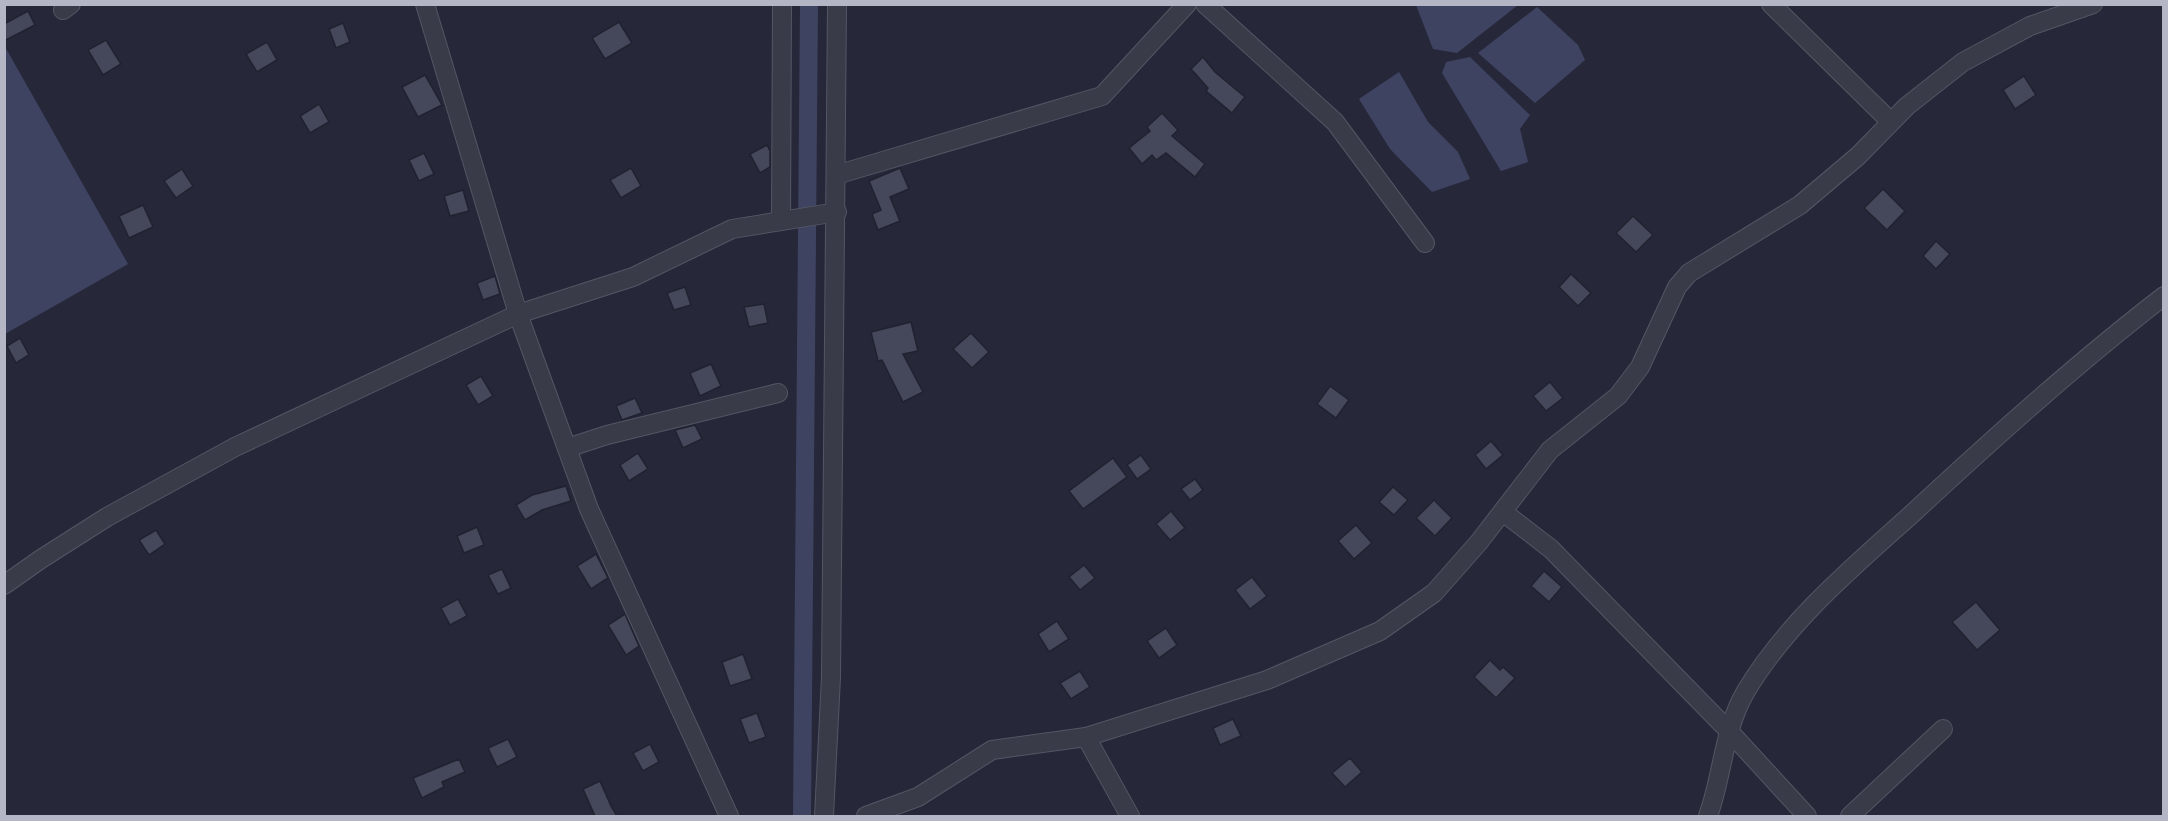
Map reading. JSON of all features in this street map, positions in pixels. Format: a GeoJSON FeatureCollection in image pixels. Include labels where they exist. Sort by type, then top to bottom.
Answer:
{"type":"FeatureCollection","features":[{"type":"Feature","properties":{"kind":"street"},"geometry":{"type":"LineString","coordinates":[[425,4],[518,314],[589,509],[729,816]]}},
{"type":"Feature","properties":{"kind":"street"},"geometry":{"type":"LineString","coordinates":[[781,221],[782,4]]}},
{"type":"Feature","properties":{"kind":"street"},"geometry":{"type":"LineString","coordinates":[[824,816],[831,677],[837,212],[837,4]]}},
{"type":"Feature","properties":{"kind":"street"},"geometry":{"type":"LineString","coordinates":[[836,175],[1102,96],[1187,4]]}},
{"type":"Feature","properties":{"kind":"street"},"geometry":{"type":"LineString","coordinates":[[1206,4],[1335,122],[1425,243]]}},
{"type":"Feature","properties":{"kind":"street"},"geometry":{"type":"LineString","coordinates":[[1771,4],[1891,122]]}},
{"type":"Feature","properties":{"kind":"street"},"geometry":{"type":"LineString","coordinates":[[866,816],[918,797],[992,750],[1086,737],[1267,680],[1380,630],[1434,593],[1503,512],[1550,450],[1618,396],[1640,367],[1677,287],[1689,273],[1800,205],[1858,156],[1907,106],[1963,62],[2030,26],[2093,4]]}},
{"type":"Feature","properties":{"kind":"street"},"geometry":{"type":"LineString","coordinates":[[4,585],[107,518],[235,447],[518,314],[633,278],[732,230],[837,212]]}},
{"type":"Feature","properties":{"kind":"street"},"geometry":{"type":"LineString","coordinates":[[1708,816],[1716,795],[1728,730],[1745,693],[1768,659],[1819,598],[2078,364],[2163,296]]}},
{"type":"Feature","properties":{"kind":"street"},"geometry":{"type":"LineString","coordinates":[[567,448],[607,435],[778,393]]}},
{"type":"Feature","properties":{"kind":"street"},"geometry":{"type":"LineString","coordinates":[[1503,512],[1551,549],[1728,730],[1807,816]]}},
{"type":"Feature","properties":{"kind":"street"},"geometry":{"type":"LineString","coordinates":[[1850,816],[1943,729]]}},
{"type":"Feature","properties":{"kind":"street"},"geometry":{"type":"LineString","coordinates":[[1086,737],[1130,816]]}},
{"type":"Feature","properties":{"kind":"water"},"geometry":{"type":"Polygon","coordinates":[[[1416,4],[1518,5],[1457,53],[1433,49],[1416,4]]]}},
{"type":"Feature","properties":{"kind":"water"},"geometry":{"type":"Polygon","coordinates":[[[1537,7],[1578,45],[1585,60],[1535,103],[1478,53],[1537,7]]]}},
{"type":"Feature","properties":{"kind":"water"},"geometry":{"type":"Polygon","coordinates":[[[4,45],[128,264],[5,334],[4,334],[4,45]]]}},
{"type":"Feature","properties":{"kind":"water"},"geometry":{"type":"Polygon","coordinates":[[[1470,57],[1530,115],[1520,129],[1528,162],[1501,171],[1442,73],[1446,62],[1470,57]]]}},
{"type":"Feature","properties":{"kind":"water"},"geometry":{"type":"Polygon","coordinates":[[[1399,72],[1428,122],[1458,152],[1470,179],[1432,192],[1390,149],[1359,99],[1399,72]]]}},
{"type":"Feature","properties":{"kind":"building"},"geometry":{"type":"Polygon","coordinates":[[[28,11],[35,25],[4,41],[4,24],[28,11]]]}},
{"type":"Feature","properties":{"kind":"building"},"geometry":{"type":"Polygon","coordinates":[[[619,22],[632,43],[605,59],[592,38],[619,22]]]}},
{"type":"Feature","properties":{"kind":"building"},"geometry":{"type":"Polygon","coordinates":[[[343,23],[350,42],[336,48],[329,29],[343,23]]]}},
{"type":"Feature","properties":{"kind":"building"},"geometry":{"type":"Polygon","coordinates":[[[106,40],[121,64],[103,75],[88,50],[106,40]]]}},
{"type":"Feature","properties":{"kind":"building"},"geometry":{"type":"Polygon","coordinates":[[[267,42],[277,60],[257,72],[246,54],[267,42]]]}},
{"type":"Feature","properties":{"kind":"building"},"geometry":{"type":"Polygon","coordinates":[[[1203,57],[1215,72],[1245,97],[1232,113],[1206,91],[1208,88],[1191,69],[1203,57]]]}},
{"type":"Feature","properties":{"kind":"building"},"geometry":{"type":"Polygon","coordinates":[[[425,75],[442,105],[418,117],[402,87],[425,75]]]}},
{"type":"Feature","properties":{"kind":"building"},"geometry":{"type":"Polygon","coordinates":[[[2024,76],[2036,95],[2015,109],[2003,90],[2024,76]]]}},
{"type":"Feature","properties":{"kind":"building"},"geometry":{"type":"Polygon","coordinates":[[[319,104],[329,122],[310,133],[300,116],[319,104]]]}},
{"type":"Feature","properties":{"kind":"building"},"geometry":{"type":"Polygon","coordinates":[[[1162,113],[1178,130],[1172,136],[1205,164],[1195,177],[1166,153],[1156,160],[1152,155],[1142,164],[1129,148],[1150,131],[1147,127],[1162,113]]]}},
{"type":"Feature","properties":{"kind":"building"},"geometry":{"type":"Polygon","coordinates":[[[767,145],[770,151],[770,167],[760,173],[750,154],[767,145]]]}},
{"type":"Feature","properties":{"kind":"building"},"geometry":{"type":"Polygon","coordinates":[[[424,153],[434,174],[419,181],[409,160],[424,153]]]}},
{"type":"Feature","properties":{"kind":"building"},"geometry":{"type":"Polygon","coordinates":[[[631,168],[641,186],[621,198],[610,180],[631,168]]]}},
{"type":"Feature","properties":{"kind":"building"},"geometry":{"type":"Polygon","coordinates":[[[900,168],[909,189],[890,197],[900,221],[878,230],[872,214],[881,210],[869,181],[900,168]]]}},
{"type":"Feature","properties":{"kind":"building"},"geometry":{"type":"Polygon","coordinates":[[[182,169],[193,186],[176,198],[164,181],[182,169]]]}},
{"type":"Feature","properties":{"kind":"building"},"geometry":{"type":"Polygon","coordinates":[[[1883,189],[1905,211],[1887,230],[1864,208],[1883,189]]]}},
{"type":"Feature","properties":{"kind":"building"},"geometry":{"type":"Polygon","coordinates":[[[463,190],[469,211],[450,216],[444,196],[463,190]]]}},
{"type":"Feature","properties":{"kind":"building"},"geometry":{"type":"Polygon","coordinates":[[[143,205],[153,227],[129,238],[119,216],[143,205]]]}},
{"type":"Feature","properties":{"kind":"building"},"geometry":{"type":"Polygon","coordinates":[[[1633,216],[1653,235],[1636,252],[1616,233],[1633,216]]]}},
{"type":"Feature","properties":{"kind":"building"},"geometry":{"type":"Polygon","coordinates":[[[1936,241],[1950,254],[1936,269],[1923,256],[1936,241]]]}},
{"type":"Feature","properties":{"kind":"building"},"geometry":{"type":"Polygon","coordinates":[[[1571,274],[1591,293],[1578,306],[1559,287],[1571,274]]]}},
{"type":"Feature","properties":{"kind":"building"},"geometry":{"type":"Polygon","coordinates":[[[495,276],[500,294],[483,300],[477,283],[495,276]]]}},
{"type":"Feature","properties":{"kind":"building"},"geometry":{"type":"Polygon","coordinates":[[[685,287],[691,305],[674,310],[667,293],[685,287]]]}},
{"type":"Feature","properties":{"kind":"building"},"geometry":{"type":"Polygon","coordinates":[[[764,304],[768,323],[749,327],[744,307],[764,304]]]}},
{"type":"Feature","properties":{"kind":"building"},"geometry":{"type":"Polygon","coordinates":[[[911,322],[918,351],[903,354],[923,392],[903,402],[882,360],[878,361],[871,332],[911,322]]]}},
{"type":"Feature","properties":{"kind":"building"},"geometry":{"type":"Polygon","coordinates":[[[971,333],[989,352],[972,368],[953,349],[971,333]]]}},
{"type":"Feature","properties":{"kind":"building"},"geometry":{"type":"Polygon","coordinates":[[[20,338],[29,355],[16,363],[7,346],[20,338]]]}},
{"type":"Feature","properties":{"kind":"building"},"geometry":{"type":"Polygon","coordinates":[[[711,364],[721,386],[700,396],[690,373],[711,364]]]}},
{"type":"Feature","properties":{"kind":"building"},"geometry":{"type":"Polygon","coordinates":[[[481,376],[493,396],[478,405],[466,385],[481,376]]]}},
{"type":"Feature","properties":{"kind":"building"},"geometry":{"type":"Polygon","coordinates":[[[1550,382],[1563,398],[1546,411],[1533,396],[1550,382]]]}},
{"type":"Feature","properties":{"kind":"building"},"geometry":{"type":"Polygon","coordinates":[[[1330,386],[1349,400],[1336,418],[1317,404],[1330,386]]]}},
{"type":"Feature","properties":{"kind":"building"},"geometry":{"type":"Polygon","coordinates":[[[635,398],[642,413],[622,420],[616,406],[635,398]]]}},
{"type":"Feature","properties":{"kind":"building"},"geometry":{"type":"Polygon","coordinates":[[[695,425],[702,439],[683,448],[675,430],[695,425]]]}},
{"type":"Feature","properties":{"kind":"building"},"geometry":{"type":"Polygon","coordinates":[[[1491,441],[1503,455],[1486,469],[1475,455],[1491,441]]]}},
{"type":"Feature","properties":{"kind":"building"},"geometry":{"type":"Polygon","coordinates":[[[638,453],[648,469],[629,481],[620,465],[638,453]]]}},
{"type":"Feature","properties":{"kind":"building"},"geometry":{"type":"Polygon","coordinates":[[[1141,455],[1151,469],[1137,479],[1127,465],[1141,455]]]}},
{"type":"Feature","properties":{"kind":"building"},"geometry":{"type":"Polygon","coordinates":[[[1113,458],[1127,477],[1083,509],[1069,491],[1113,458]]]}},
{"type":"Feature","properties":{"kind":"building"},"geometry":{"type":"Polygon","coordinates":[[[1195,479],[1203,490],[1190,500],[1181,489],[1195,479]]]}},
{"type":"Feature","properties":{"kind":"building"},"geometry":{"type":"Polygon","coordinates":[[[566,486],[571,501],[542,510],[525,520],[516,505],[532,495],[566,486]]]}},
{"type":"Feature","properties":{"kind":"building"},"geometry":{"type":"Polygon","coordinates":[[[1393,487],[1408,500],[1394,515],[1379,502],[1393,487]]]}},
{"type":"Feature","properties":{"kind":"building"},"geometry":{"type":"Polygon","coordinates":[[[1434,500],[1452,518],[1435,536],[1416,518],[1434,500]]]}},
{"type":"Feature","properties":{"kind":"building"},"geometry":{"type":"Polygon","coordinates":[[[1171,511],[1185,528],[1170,540],[1156,524],[1171,511]]]}},
{"type":"Feature","properties":{"kind":"building"},"geometry":{"type":"Polygon","coordinates":[[[1356,525],[1372,543],[1354,559],[1338,541],[1356,525]]]}},
{"type":"Feature","properties":{"kind":"building"},"geometry":{"type":"Polygon","coordinates":[[[477,527],[484,545],[464,553],[457,536],[477,527]]]}},
{"type":"Feature","properties":{"kind":"building"},"geometry":{"type":"Polygon","coordinates":[[[156,530],[165,544],[149,555],[139,540],[156,530]]]}},
{"type":"Feature","properties":{"kind":"building"},"geometry":{"type":"Polygon","coordinates":[[[596,554],[608,578],[591,589],[577,566],[596,554]]]}},
{"type":"Feature","properties":{"kind":"building"},"geometry":{"type":"Polygon","coordinates":[[[1084,565],[1095,578],[1080,590],[1069,577],[1084,565]]]}},
{"type":"Feature","properties":{"kind":"building"},"geometry":{"type":"Polygon","coordinates":[[[502,569],[511,588],[498,594],[488,575],[502,569]]]}},
{"type":"Feature","properties":{"kind":"building"},"geometry":{"type":"Polygon","coordinates":[[[1544,571],[1562,587],[1549,602],[1531,586],[1544,571]]]}},
{"type":"Feature","properties":{"kind":"building"},"geometry":{"type":"Polygon","coordinates":[[[1252,577],[1267,596],[1250,609],[1235,590],[1252,577]]]}},
{"type":"Feature","properties":{"kind":"building"},"geometry":{"type":"Polygon","coordinates":[[[458,599],[467,616],[450,625],[441,608],[458,599]]]}},
{"type":"Feature","properties":{"kind":"building"},"geometry":{"type":"Polygon","coordinates":[[[1976,602],[2000,630],[1977,650],[1952,622],[1976,602]]]}},
{"type":"Feature","properties":{"kind":"building"},"geometry":{"type":"Polygon","coordinates":[[[625,614],[639,646],[626,655],[608,625],[625,614]]]}},
{"type":"Feature","properties":{"kind":"building"},"geometry":{"type":"Polygon","coordinates":[[[1057,621],[1069,639],[1049,652],[1038,634],[1057,621]]]}},
{"type":"Feature","properties":{"kind":"building"},"geometry":{"type":"Polygon","coordinates":[[[1166,628],[1177,645],[1159,658],[1147,641],[1166,628]]]}},
{"type":"Feature","properties":{"kind":"building"},"geometry":{"type":"Polygon","coordinates":[[[743,654],[752,679],[730,686],[722,662],[743,654]]]}},
{"type":"Feature","properties":{"kind":"building"},"geometry":{"type":"Polygon","coordinates":[[[1490,660],[1500,670],[1503,667],[1515,678],[1496,698],[1474,677],[1490,660]]]}},
{"type":"Feature","properties":{"kind":"building"},"geometry":{"type":"Polygon","coordinates":[[[1080,671],[1090,687],[1071,699],[1060,683],[1080,671]]]}},
{"type":"Feature","properties":{"kind":"building"},"geometry":{"type":"Polygon","coordinates":[[[757,713],[766,737],[749,743],[740,719],[757,713]]]}},
{"type":"Feature","properties":{"kind":"building"},"geometry":{"type":"Polygon","coordinates":[[[1233,719],[1241,736],[1220,745],[1213,728],[1233,719]]]}},
{"type":"Feature","properties":{"kind":"building"},"geometry":{"type":"Polygon","coordinates":[[[508,739],[517,757],[497,767],[488,748],[508,739]]]}},
{"type":"Feature","properties":{"kind":"building"},"geometry":{"type":"Polygon","coordinates":[[[650,744],[659,762],[643,771],[633,753],[650,744]]]}},
{"type":"Feature","properties":{"kind":"building"},"geometry":{"type":"Polygon","coordinates":[[[1350,758],[1362,772],[1345,787],[1332,773],[1350,758]]]}},
{"type":"Feature","properties":{"kind":"building"},"geometry":{"type":"Polygon","coordinates":[[[459,759],[465,772],[442,782],[444,787],[422,798],[413,778],[459,759]]]}},
{"type":"Feature","properties":{"kind":"building"},"geometry":{"type":"Polygon","coordinates":[[[600,781],[617,816],[595,816],[583,789],[600,781]]]}},
{"type":"Feature","properties":{"kind":"waterway"},"geometry":{"type":"LineString","coordinates":[[802,816],[809,4]]}}]}
